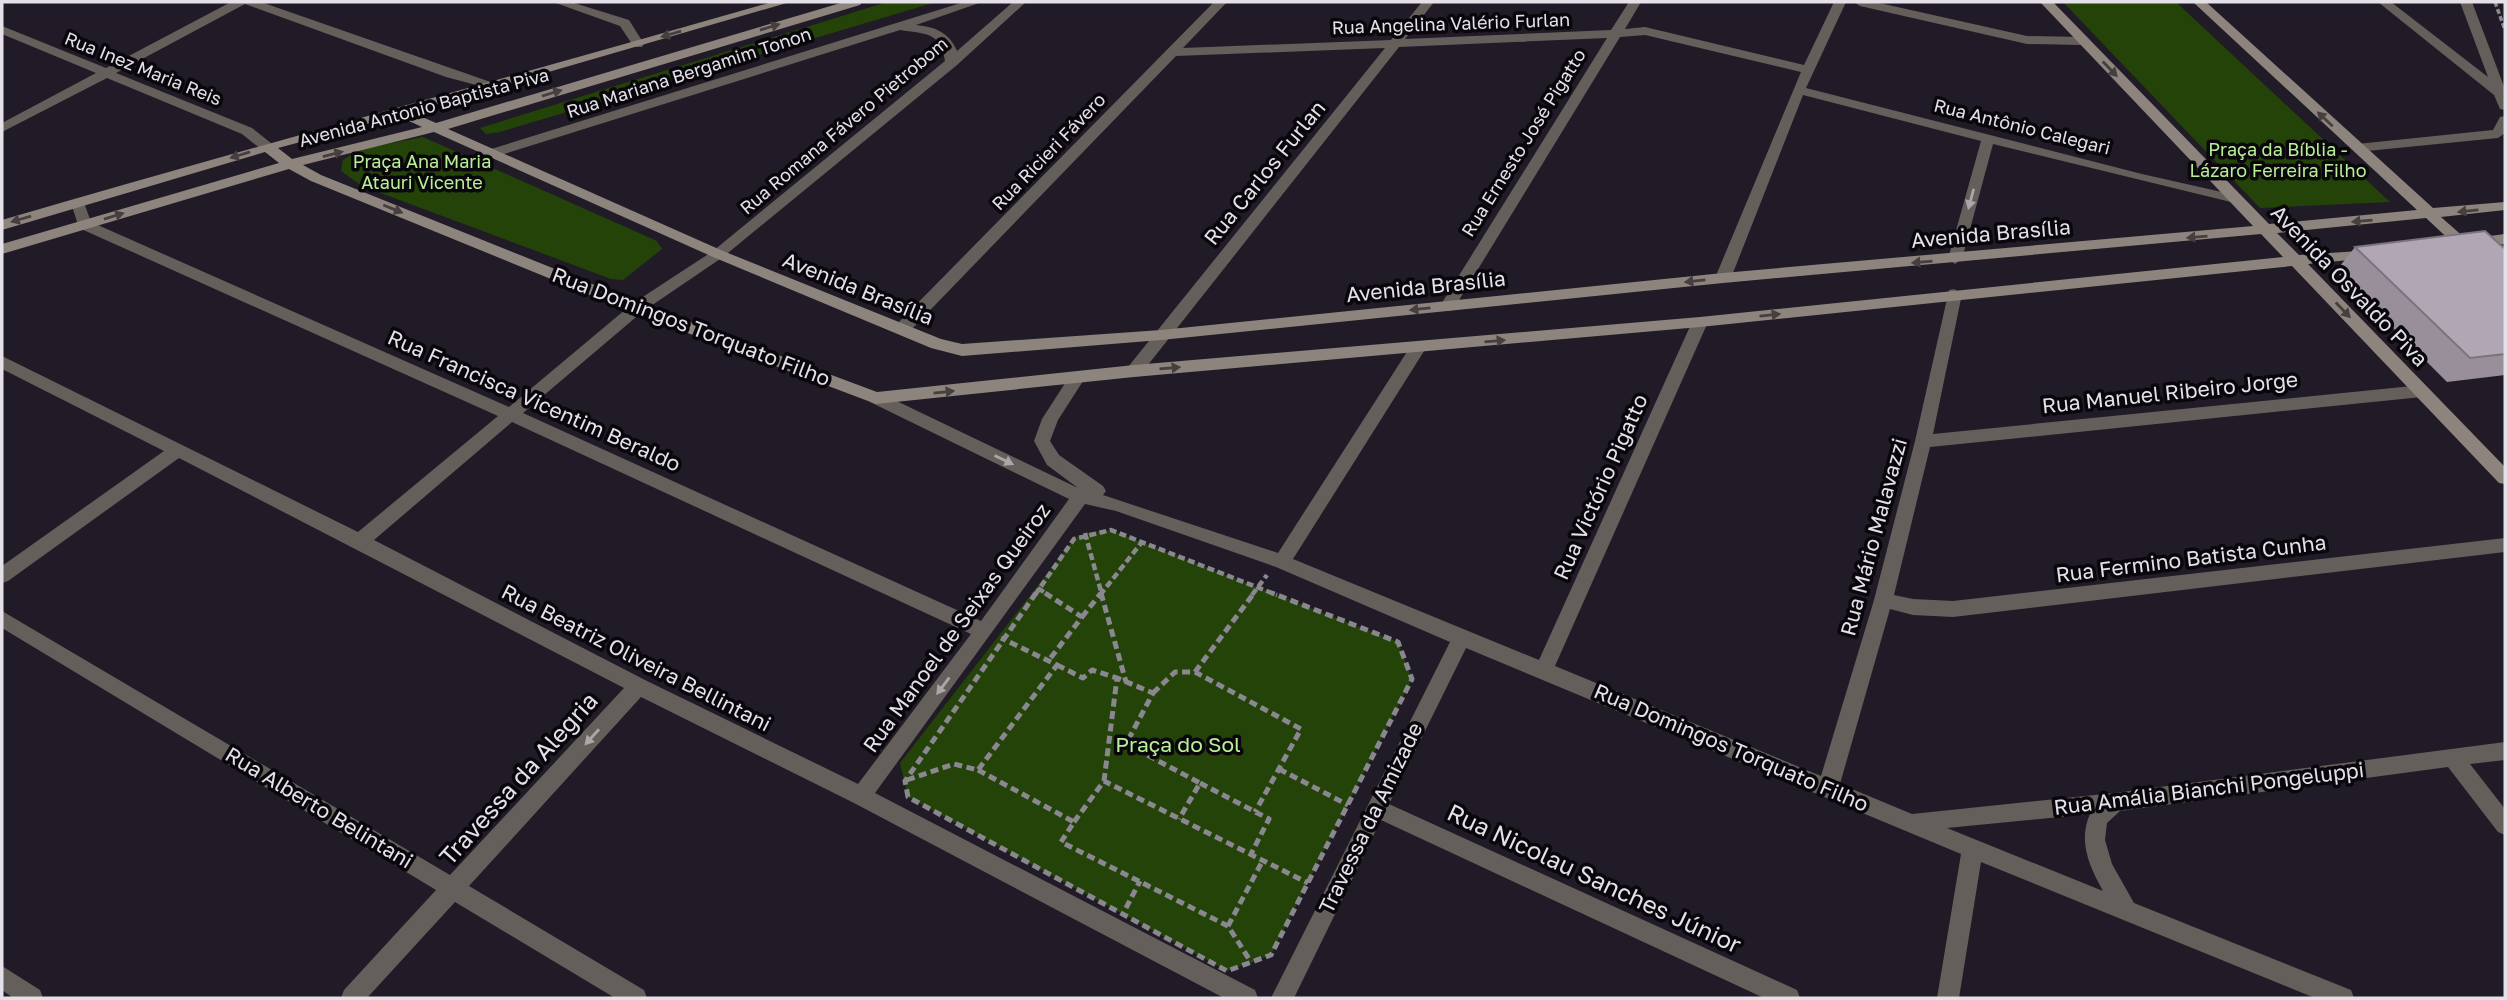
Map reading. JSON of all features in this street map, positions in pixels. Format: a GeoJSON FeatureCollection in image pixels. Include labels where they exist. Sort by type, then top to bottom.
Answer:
{"type":"FeatureCollection","features":[{"type":"Feature","properties":{"kind":"main road","name":"Avenida Antonio Baptista Piva"},"geometry":{"type":"LineString","coordinates":[[2,225],[267,147],[495,86],[784,2]]}},
{"type":"Feature","properties":{"kind":"main road","name":"Avenida Antonio Baptista Piva"},"geometry":{"type":"LineString","coordinates":[[2,249],[290,164],[435,128],[856,2]]}},
{"type":"Feature","properties":{"kind":"main road","name":"Avenida Osvaldo Piva"},"geometry":{"type":"LineString","coordinates":[[2046,2],[2505,478]]}},
{"type":"Feature","properties":{"kind":"main road"},"geometry":{"type":"LineString","coordinates":[[2199,2],[2505,283]]}},
{"type":"Feature","properties":{"kind":"main road","name":"Avenida Brasília"},"geometry":{"type":"LineString","coordinates":[[397,111],[718,254],[937,344],[962,350],[1161,335],[1723,278],[1955,259],[2505,206]]}},
{"type":"Feature","properties":{"kind":"main road","name":"Rua Domingos Torquato Filho"},"geometry":{"type":"LineString","coordinates":[[267,147],[316,178],[636,308],[876,398]]}},
{"type":"Feature","properties":{"kind":"main road"},"geometry":{"type":"LineString","coordinates":[[2441,246],[2505,239]]}},
{"type":"Feature","properties":{"kind":"main road"},"geometry":{"type":"LineString","coordinates":[[876,398],[1134,371],[1700,322],[2392,251]]}},
{"type":"Feature","properties":{"kind":"street"},"geometry":{"type":"LineString","coordinates":[[2,128],[240,2]]}},
{"type":"Feature","properties":{"kind":"street"},"geometry":{"type":"LineString","coordinates":[[250,2],[451,74],[495,86]]}},
{"type":"Feature","properties":{"kind":"street"},"geometry":{"type":"LineString","coordinates":[[559,2],[625,23],[638,44]]}},
{"type":"Feature","properties":{"kind":"street","name":"Rua Mariana Bergamim Tonon"},"geometry":{"type":"LineString","coordinates":[[493,153],[976,2]]}},
{"type":"Feature","properties":{"kind":"street","name":"Rua Romana Fávero Pietrobom"},"geometry":{"type":"LineString","coordinates":[[360,541],[636,308],[718,254],[952,62],[1020,2]]}},
{"type":"Feature","properties":{"kind":"street","name":"Rua Ricieri Fávero"},"geometry":{"type":"LineString","coordinates":[[902,329],[1222,2]]}},
{"type":"Feature","properties":{"kind":"street","name":"Rua Carlos Furlan"},"geometry":{"type":"LineString","coordinates":[[1134,371],[1429,2]]}},
{"type":"Feature","properties":{"kind":"street","name":"Rua Ernesto José Pigatto"},"geometry":{"type":"LineString","coordinates":[[1448,306],[1635,2]]}},
{"type":"Feature","properties":{"kind":"street"},"geometry":{"type":"LineString","coordinates":[[1723,278],[1799,90],[1840,2]]}},
{"type":"Feature","properties":{"kind":"street"},"geometry":{"type":"LineString","coordinates":[[1860,2],[2027,40],[2083,41]]}},
{"type":"Feature","properties":{"kind":"street"},"geometry":{"type":"LineString","coordinates":[[2384,2],[2503,100]]}},
{"type":"Feature","properties":{"kind":"street"},"geometry":{"type":"LineString","coordinates":[[2466,2],[2503,100]]}},
{"type":"Feature","properties":{"kind":"street","name":"Rua Mariana Bergamim Tonon"},"geometry":{"type":"LineString","coordinates":[[896,26],[942,35],[951,47],[952,62]]}},
{"type":"Feature","properties":{"kind":"street","name":"Rua Inez Maria Reis"},"geometry":{"type":"LineString","coordinates":[[2,30],[247,131],[267,147]]}},
{"type":"Feature","properties":{"kind":"street","name":"Rua Angelina Valério Furlan"},"geometry":{"type":"LineString","coordinates":[[1174,52],[1645,31],[1808,70]]}},
{"type":"Feature","properties":{"kind":"street","name":"Rua Antônio Calegari"},"geometry":{"type":"LineString","coordinates":[[1799,90],[2235,199]]}},
{"type":"Feature","properties":{"kind":"street"},"geometry":{"type":"LineString","coordinates":[[2357,148],[2498,134],[2505,120]]}},
{"type":"Feature","properties":{"kind":"street"},"geometry":{"type":"LineString","coordinates":[[1955,259],[1987,139]]}},
{"type":"Feature","properties":{"kind":"street"},"geometry":{"type":"LineString","coordinates":[[78,203],[84,225]]}},
{"type":"Feature","properties":{"kind":"street","name":"Rua Francisca Vicentim Beraldo"},"geometry":{"type":"LineString","coordinates":[[84,225],[510,414],[985,631]]}},
{"type":"Feature","properties":{"kind":"street","name":"Rua Mário Malavazzi"},"geometry":{"type":"LineString","coordinates":[[1828,789],[1883,600],[1923,441],[1954,294]]}},
{"type":"Feature","properties":{"kind":"street","name":"Rua Victório Pigatto"},"geometry":{"type":"LineString","coordinates":[[1544,670],[1700,322]]}},
{"type":"Feature","properties":{"kind":"street"},"geometry":{"type":"LineString","coordinates":[[1279,561],[1418,348]]}},
{"type":"Feature","properties":{"kind":"street","name":"Rua Beatriz Oliveira Bellintani"},"geometry":{"type":"LineString","coordinates":[[2,362],[360,541],[638,686],[861,796],[1247,998]]}},
{"type":"Feature","properties":{"kind":"street","name":"Rua Domingos Torquato Filho"},"geometry":{"type":"LineString","coordinates":[[1077,378],[1050,418],[1042,441],[1053,460],[1085,491]]}},
{"type":"Feature","properties":{"kind":"street","name":"Rua Manuel Ribeiro Jorge"},"geometry":{"type":"LineString","coordinates":[[1923,441],[2422,391]]}},
{"type":"Feature","properties":{"kind":"street","name":"Rua Domingos Torquato Filho"},"geometry":{"type":"LineString","coordinates":[[876,398],[1117,505],[1279,561],[1973,849],[2343,998]]}},
{"type":"Feature","properties":{"kind":"street"},"geometry":{"type":"LineString","coordinates":[[2,576],[176,451]]}},
{"type":"Feature","properties":{"kind":"street","name":"Rua Manoel de Seixas Queiroz"},"geometry":{"type":"LineString","coordinates":[[861,796],[985,631],[1085,491]]}},
{"type":"Feature","properties":{"kind":"street","name":"Rua Fermino Batista Cunha"},"geometry":{"type":"LineString","coordinates":[[1883,600],[1913,607],[1953,609],[2505,545]]}},
{"type":"Feature","properties":{"kind":"street","name":"Rua Alberto Belintani"},"geometry":{"type":"LineString","coordinates":[[2,619],[636,998]]}},
{"type":"Feature","properties":{"kind":"street","name":"Travessa da Amizade"},"geometry":{"type":"LineString","coordinates":[[1282,998],[1461,638]]}},
{"type":"Feature","properties":{"kind":"street","name":"Travessa da Alegria"},"geometry":{"type":"LineString","coordinates":[[352,998],[638,686]]}},
{"type":"Feature","properties":{"kind":"street","name":"Rua Amália Bianchi Pongeluppi"},"geometry":{"type":"LineString","coordinates":[[1912,823],[2115,802],[2505,751]]}},
{"type":"Feature","properties":{"kind":"street"},"geometry":{"type":"LineString","coordinates":[[2454,759],[2505,825]]}},
{"type":"Feature","properties":{"kind":"street"},"geometry":{"type":"LineString","coordinates":[[2115,802],[2098,820],[2095,840],[2101,867],[2126,910]]}},
{"type":"Feature","properties":{"kind":"street","name":"Rua Nicolau Sanches Júnior"},"geometry":{"type":"LineString","coordinates":[[1376,808],[1789,998]]}},
{"type":"Feature","properties":{"kind":"street"},"geometry":{"type":"LineString","coordinates":[[1948,998],[1973,849]]}},
{"type":"Feature","properties":{"kind":"street"},"geometry":{"type":"LineString","coordinates":[[2,977],[32,998]]}},
{"type":"Feature","properties":{"kind":"path"},"geometry":{"type":"LineString","coordinates":[[2494,2],[2505,30]]}},
{"type":"Feature","properties":{"kind":"path"},"geometry":{"type":"LineString","coordinates":[[1111,530],[1142,542],[1398,642],[1412,679],[1271,955],[1227,971],[908,797],[905,781],[1074,540],[1111,530]]}},
{"type":"Feature","properties":{"kind":"path"},"geometry":{"type":"LineString","coordinates":[[1085,535],[1126,682]]}},
{"type":"Feature","properties":{"kind":"path"},"geometry":{"type":"LineString","coordinates":[[1049,660],[1142,542]]}},
{"type":"Feature","properties":{"kind":"path"},"geometry":{"type":"LineString","coordinates":[[1195,672],[1279,561]]}},
{"type":"Feature","properties":{"kind":"path"},"geometry":{"type":"LineString","coordinates":[[1038,588],[1082,617]]}},
{"type":"Feature","properties":{"kind":"path"},"geometry":{"type":"LineString","coordinates":[[985,631],[1083,678],[1092,670],[1153,693]]}},
{"type":"Feature","properties":{"kind":"path"},"geometry":{"type":"LineString","coordinates":[[978,770],[1057,665]]}},
{"type":"Feature","properties":{"kind":"path"},"geometry":{"type":"LineString","coordinates":[[1251,854],[1269,819],[1255,812],[1126,744],[1153,693],[1171,671],[1181,669],[1195,672],[1301,729],[1255,812]]}},
{"type":"Feature","properties":{"kind":"path"},"geometry":{"type":"LineString","coordinates":[[1117,678],[1104,781],[1061,842],[1228,926],[1251,962]]}},
{"type":"Feature","properties":{"kind":"path"},"geometry":{"type":"LineString","coordinates":[[905,781],[954,764],[978,770],[1074,822]]}},
{"type":"Feature","properties":{"kind":"path"},"geometry":{"type":"LineString","coordinates":[[1279,769],[1348,805]]}},
{"type":"Feature","properties":{"kind":"path"},"geometry":{"type":"LineString","coordinates":[[1104,781],[1308,883]]}},
{"type":"Feature","properties":{"kind":"path"},"geometry":{"type":"LineString","coordinates":[[1179,819],[1200,783]]}},
{"type":"Feature","properties":{"kind":"path"},"geometry":{"type":"LineString","coordinates":[[1228,926],[1263,860]]}},
{"type":"Feature","properties":{"kind":"path"},"geometry":{"type":"LineString","coordinates":[[1123,914],[1140,881]]}},
{"type":"Feature","properties":{"kind":"green space"},"geometry":{"type":"Polygon","coordinates":[[[887,2],[936,2],[500,132],[486,134],[480,128],[887,2]]]}},
{"type":"Feature","properties":{"kind":"green space","name":"Praça da Bíblia - Lázaro Ferreira Filho"},"geometry":{"type":"Polygon","coordinates":[[[2063,2],[2176,2],[2390,202],[2260,208],[2063,2]]]}},
{"type":"Feature","properties":{"kind":"green space","name":"Praça Ana Maria Atauri Vicente"},"geometry":{"type":"Polygon","coordinates":[[[423,137],[657,241],[662,249],[623,280],[611,279],[362,186],[341,171],[343,160],[360,149],[423,137]]]}},
{"type":"Feature","properties":{"kind":"green space","name":"Praça do Sol"},"geometry":{"type":"Polygon","coordinates":[[[1111,530],[1398,642],[1412,679],[1271,955],[1227,971],[908,797],[900,763],[1074,539],[1085,533],[1111,530]]]}},
{"type":"Feature","properties":{"kind":"building"},"geometry":{"type":"Polygon","coordinates":[[[2485,231],[2505,249],[2505,354],[2470,358],[2355,247],[2485,231]]]}}]}
